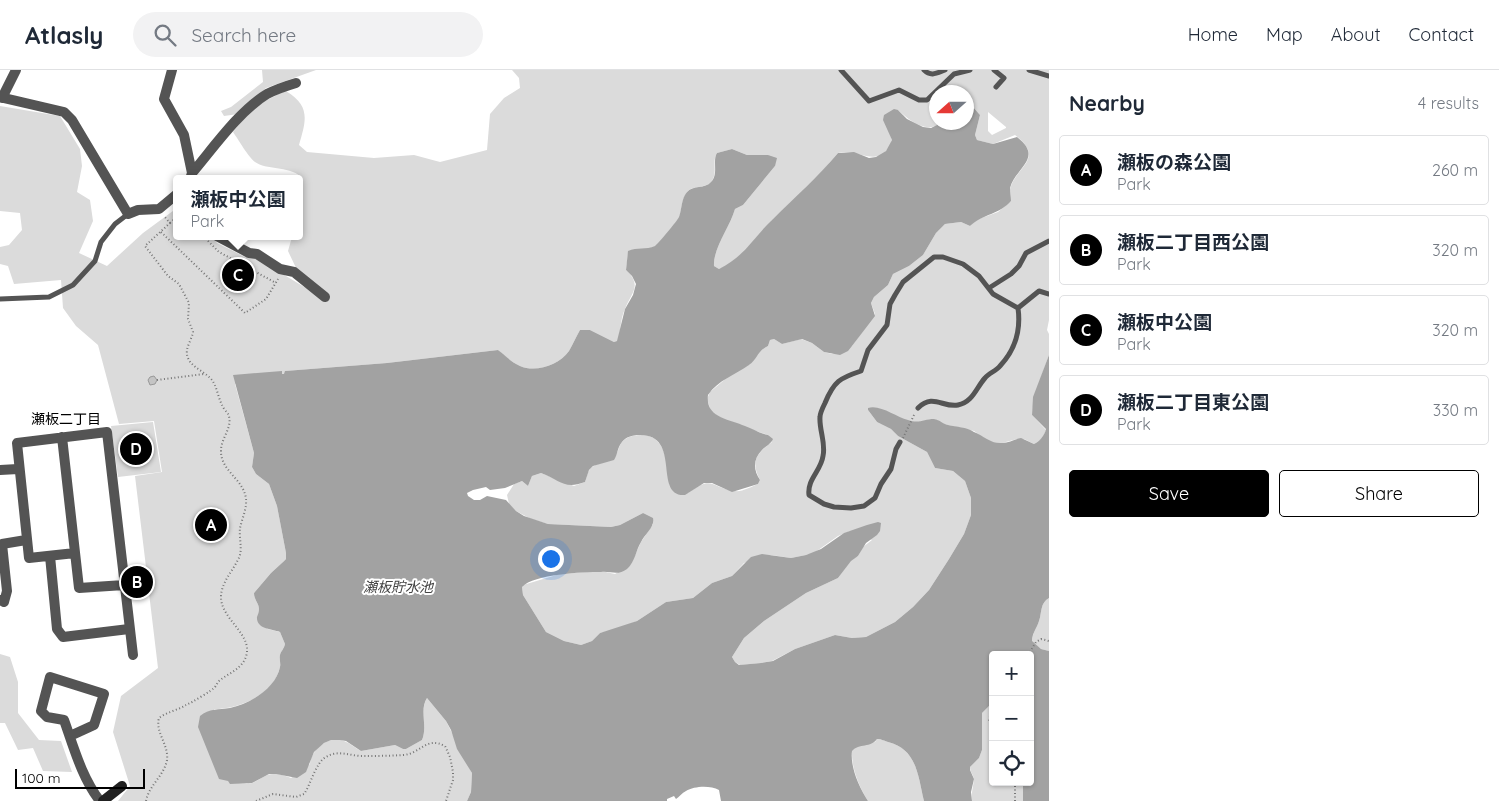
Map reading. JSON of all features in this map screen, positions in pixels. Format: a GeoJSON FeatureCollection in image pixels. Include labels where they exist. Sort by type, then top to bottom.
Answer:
{"type":"FeatureCollection","features":[{"type":"Feature","properties":{"kind":"street"},"geometry":{"type":"LineString","coordinates":[[16,70],[1,97],[64,112],[72,120],[128,214],[138,210],[159,209],[173,197]]}},
{"type":"Feature","properties":{"kind":"street"},"geometry":{"type":"LineString","coordinates":[[172,70],[164,99],[184,135],[191,175]]}},
{"type":"Feature","properties":{"kind":"street"},"geometry":{"type":"LineString","coordinates":[[192,175],[245,112],[266,95],[279,88],[296,83]]}},
{"type":"Feature","properties":{"kind":"street"},"geometry":{"type":"LineString","coordinates":[[223,240],[249,253],[257,254],[280,269],[294,272],[325,297]]}},
{"type":"Feature","properties":{"kind":"street"},"geometry":{"type":"LineString","coordinates":[[74,553],[29,558],[18,468],[17,443],[107,432],[133,654]]}},
{"type":"Feature","properties":{"kind":"street"},"geometry":{"type":"LineString","coordinates":[[62,437],[79,588],[124,585]]}},
{"type":"Feature","properties":{"kind":"street"},"geometry":{"type":"LineString","coordinates":[[0,470],[18,468]]}},
{"type":"Feature","properties":{"kind":"street"},"geometry":{"type":"LineString","coordinates":[[0,600],[4,602],[7,591],[2,544],[26,540]]}},
{"type":"Feature","properties":{"kind":"street"},"geometry":{"type":"LineString","coordinates":[[50,556],[57,629],[64,637],[129,629]]}},
{"type":"Feature","properties":{"kind":"street"},"geometry":{"type":"LineString","coordinates":[[70,736],[94,726],[104,694],[50,677],[41,711],[47,717],[64,720],[89,787],[102,801],[122,786]]}},
{"type":"Feature","properties":{"kind":"lane"},"geometry":{"type":"LineString","coordinates":[[841,70],[869,101],[900,90],[919,100],[927,100],[952,72],[970,70]]}},
{"type":"Feature","properties":{"kind":"lane"},"geometry":{"type":"LineString","coordinates":[[924,70],[933,75],[945,70]]}},
{"type":"Feature","properties":{"kind":"lane"},"geometry":{"type":"LineString","coordinates":[[994,70],[1004,78],[996,87]]}},
{"type":"Feature","properties":{"kind":"lane"},"geometry":{"type":"LineString","coordinates":[[1028,70],[1049,76]]}},
{"type":"Feature","properties":{"kind":"lane"},"geometry":{"type":"LineString","coordinates":[[0,299],[49,297],[73,285],[95,261],[101,242],[115,224],[128,214]]}},
{"type":"Feature","properties":{"kind":"lane"},"geometry":{"type":"LineString","coordinates":[[989,288],[1011,274],[1019,266],[1026,253],[1049,240]]}},
{"type":"Feature","properties":{"kind":"lane"},"geometry":{"type":"LineString","coordinates":[[900,442],[896,449],[891,469],[881,484],[875,498],[864,506],[851,508],[834,507],[824,504],[809,495],[809,481],[818,469],[823,457],[824,441],[820,417],[828,395],[836,383],[845,376],[861,371],[868,350],[887,325],[890,304],[903,282],[934,257],[943,257],[962,264],[979,276],[993,294],[1018,308]]}},
{"type":"Feature","properties":{"kind":"lane"},"geometry":{"type":"LineString","coordinates":[[1018,308],[1039,291],[1049,294]]}},
{"type":"Feature","properties":{"kind":"lane"},"geometry":{"type":"LineString","coordinates":[[918,408],[922,404],[931,401],[940,401],[951,405],[969,400],[986,376],[1000,367],[1015,343],[1019,330],[1018,308]]}},
{"type":"Feature","properties":{"kind":"path"},"geometry":{"type":"LineString","coordinates":[[159,209],[170,224]]}},
{"type":"Feature","properties":{"kind":"path"},"geometry":{"type":"LineString","coordinates":[[146,801],[148,794],[165,769],[167,758],[159,727],[159,718],[163,714],[187,705],[209,692],[218,682],[244,662],[247,652],[245,641],[221,604],[221,594],[224,585],[240,554],[240,530],[247,500],[242,485],[227,469],[222,457],[221,450],[230,422],[228,414],[222,407],[216,386],[211,379],[193,366],[188,359],[186,352],[194,332],[188,319],[189,303],[179,284],[168,276],[145,246],[173,221]]}},
{"type":"Feature","properties":{"kind":"path"},"geometry":{"type":"LineString","coordinates":[[161,232],[245,313],[266,299],[276,283],[280,269]]}},
{"type":"Feature","properties":{"kind":"path"},"geometry":{"type":"LineString","coordinates":[[207,240],[219,252],[276,283]]}},
{"type":"Feature","properties":{"kind":"path"},"geometry":{"type":"LineString","coordinates":[[157,380],[205,374]]}},
{"type":"Feature","properties":{"kind":"path"},"geometry":{"type":"LineString","coordinates":[[900,442],[918,408]]}},
{"type":"Feature","properties":{"kind":"path"},"geometry":{"type":"LineString","coordinates":[[1030,651],[1036,642],[1041,639],[1049,641]]}},
{"type":"Feature","properties":{"kind":"path"},"geometry":{"type":"LineString","coordinates":[[256,801],[273,794],[296,797],[304,794],[318,765],[325,757],[342,752],[358,756],[404,755],[411,754],[431,743],[439,743],[446,746],[450,757],[453,780],[446,801]]}},
{"type":"Feature","properties":{"kind":"path"},"geometry":{"type":"LineString","coordinates":[[1015,786],[1015,801]]}},
{"type":"Feature","properties":{"kind":"shaded area"},"geometry":{"type":"Polygon","coordinates":[[[262,70],[316,70],[266,88],[238,114],[224,116],[221,111],[231,107],[263,82],[262,70]]]}},
{"type":"Feature","properties":{"kind":"shaded area"},"geometry":{"type":"Polygon","coordinates":[[[512,70],[1049,70],[1049,320],[1047,330],[1049,334],[1049,355],[1034,397],[1032,415],[1046,430],[1044,434],[1034,444],[1024,439],[996,443],[988,441],[974,431],[947,425],[934,419],[915,423],[877,408],[868,410],[877,422],[927,452],[935,468],[953,471],[965,481],[971,498],[971,515],[964,534],[929,590],[895,622],[866,637],[852,638],[835,635],[795,649],[772,661],[761,663],[740,665],[732,657],[744,638],[764,621],[806,593],[838,578],[851,560],[858,556],[863,547],[872,540],[850,531],[838,536],[814,553],[791,558],[771,555],[744,563],[732,576],[712,583],[693,598],[666,602],[637,621],[618,629],[600,633],[592,641],[581,645],[564,641],[546,632],[523,595],[523,585],[560,574],[601,571],[615,574],[631,564],[641,542],[653,524],[643,513],[620,525],[611,527],[548,524],[531,519],[516,511],[509,504],[507,495],[514,484],[522,481],[528,486],[532,476],[541,473],[574,486],[585,482],[591,468],[615,456],[624,440],[632,436],[642,435],[651,437],[662,447],[667,462],[670,487],[688,493],[696,487],[708,483],[738,491],[758,484],[760,480],[755,463],[762,450],[772,442],[768,435],[727,421],[711,411],[707,399],[710,392],[729,376],[750,364],[758,352],[768,346],[770,340],[774,339],[782,344],[801,339],[812,343],[824,352],[832,354],[852,346],[875,314],[871,303],[874,297],[888,285],[893,274],[909,266],[923,255],[936,233],[945,224],[961,222],[970,226],[976,220],[998,212],[1011,201],[1010,189],[1013,181],[1029,157],[1024,143],[1015,135],[993,144],[977,140],[975,135],[980,115],[974,108],[974,85],[929,85],[929,127],[918,125],[898,110],[889,131],[892,140],[882,155],[875,157],[845,152],[838,153],[811,184],[772,220],[744,252],[729,265],[719,269],[714,266],[714,259],[735,209],[743,205],[775,166],[768,155],[747,155],[732,149],[717,153],[713,179],[708,185],[693,188],[687,192],[679,218],[664,238],[654,247],[628,253],[626,270],[635,285],[623,313],[618,341],[614,342],[590,330],[580,330],[565,356],[553,364],[533,369],[520,366],[498,350],[387,363],[285,371],[285,374],[282,374],[282,372],[235,384],[254,453],[252,467],[256,474],[269,484],[277,506],[286,553],[286,559],[254,593],[259,607],[258,622],[268,629],[280,632],[285,644],[280,655],[280,666],[276,677],[263,693],[244,703],[214,709],[228,781],[252,783],[272,774],[291,778],[310,764],[317,749],[332,740],[344,741],[361,751],[395,745],[406,749],[422,740],[424,735],[424,708],[427,698],[446,721],[472,773],[471,792],[467,801],[118,801],[130,786],[113,732],[121,696],[158,668],[149,593],[129,595],[126,570],[146,567],[135,476],[162,472],[154,421],[119,424],[98,345],[76,326],[63,308],[61,280],[14,284],[8,266],[0,264],[0,247],[9,245],[22,230],[20,213],[0,211],[0,106],[60,116],[80,149],[82,166],[77,192],[90,200],[93,221],[79,253],[107,266],[143,233],[173,211],[173,240],[214,240],[245,257],[256,258],[311,291],[297,270],[288,251],[291,240],[303,240],[303,175],[265,166],[255,162],[247,153],[233,132],[250,112],[286,91],[300,102],[303,108],[305,121],[299,145],[307,152],[374,158],[414,155],[440,162],[487,150],[490,114],[504,98],[520,88],[519,78],[512,70]],[[988,112],[988,131],[992,135],[1006,127],[988,112]]]}},
{"type":"Feature","properties":{"kind":"shaded area"},"geometry":{"type":"Polygon","coordinates":[[[153,422],[161,472],[118,477],[111,426],[153,422]]]}},
{"type":"Feature","properties":{"kind":"shaded area"},"geometry":{"type":"Polygon","coordinates":[[[1049,598],[1049,651],[1041,649],[1032,642],[1043,605],[1049,598]]]}},
{"type":"Feature","properties":{"kind":"shaded area"},"geometry":{"type":"Polygon","coordinates":[[[0,654],[10,657],[18,682],[18,713],[39,740],[61,741],[72,772],[43,771],[33,748],[18,750],[5,723],[0,723],[0,654]]]}},
{"type":"Feature","properties":{"kind":"shaded area"},"geometry":{"type":"Polygon","coordinates":[[[989,706],[989,786],[1023,786],[1023,801],[972,801],[974,779],[970,767],[979,758],[982,750],[982,713],[989,706]]]}},
{"type":"Feature","properties":{"kind":"shaded area"},"geometry":{"type":"Polygon","coordinates":[[[877,739],[898,746],[911,757],[918,773],[924,801],[868,801],[856,777],[852,750],[857,746],[875,742],[877,739]]]}},
{"type":"Feature","properties":{"kind":"water","name":"瀬板貯水池"},"geometry":{"type":"Polygon","coordinates":[[[974,108],[980,115],[975,135],[977,140],[993,144],[1017,137],[1025,144],[1028,157],[1010,188],[1011,201],[1002,209],[970,226],[961,222],[945,224],[936,233],[923,255],[909,266],[893,274],[888,285],[874,297],[871,303],[875,316],[848,351],[840,355],[824,352],[812,343],[802,339],[782,344],[774,339],[770,340],[768,346],[761,351],[752,363],[712,390],[708,395],[708,403],[714,413],[768,435],[773,439],[757,457],[755,468],[760,480],[758,484],[732,492],[712,483],[704,483],[685,495],[675,493],[670,486],[664,454],[660,444],[652,437],[634,435],[624,440],[619,446],[614,460],[593,466],[589,470],[585,482],[567,485],[541,473],[532,476],[528,486],[522,481],[505,488],[490,490],[486,487],[467,493],[474,500],[480,500],[487,496],[506,500],[516,511],[524,516],[548,524],[611,527],[620,525],[643,513],[653,518],[651,527],[641,542],[632,563],[624,571],[617,573],[571,573],[537,579],[522,587],[523,595],[546,632],[564,641],[581,645],[592,641],[600,633],[637,621],[666,602],[693,598],[712,583],[732,576],[751,557],[762,554],[791,558],[806,555],[821,549],[844,533],[878,522],[881,523],[880,531],[877,535],[866,543],[858,556],[851,561],[838,578],[806,593],[764,621],[744,638],[732,657],[739,665],[773,661],[795,649],[835,635],[852,638],[866,637],[895,622],[929,590],[964,534],[971,515],[971,498],[965,481],[953,471],[935,468],[927,452],[877,422],[868,408],[883,409],[912,421],[934,419],[968,429],[998,443],[1021,438],[1034,444],[1042,438],[1046,429],[1032,415],[1033,397],[1049,355],[1049,598],[1043,605],[1032,641],[1041,649],[1049,651],[1049,801],[1023,801],[1023,786],[1034,786],[1034,651],[989,651],[989,706],[982,713],[982,750],[979,758],[970,767],[974,779],[971,792],[972,801],[924,801],[918,773],[911,757],[898,746],[877,739],[872,744],[858,747],[852,751],[852,764],[856,777],[868,801],[721,801],[719,790],[711,787],[702,787],[689,789],[676,799],[674,796],[667,799],[667,801],[467,801],[471,792],[472,773],[457,749],[446,721],[427,698],[424,708],[424,735],[422,740],[406,749],[395,745],[361,751],[346,741],[331,740],[324,743],[314,752],[306,772],[297,778],[269,774],[252,783],[230,784],[228,781],[219,779],[198,727],[200,716],[211,710],[238,706],[261,694],[278,675],[280,655],[285,644],[280,632],[265,628],[257,621],[259,607],[254,593],[286,559],[286,553],[277,506],[269,484],[256,474],[252,467],[254,453],[233,375],[282,371],[282,374],[284,374],[285,371],[387,363],[498,350],[520,366],[533,369],[553,364],[565,356],[580,330],[590,330],[614,342],[617,341],[625,309],[633,295],[636,284],[626,270],[628,251],[655,246],[679,217],[687,192],[692,188],[706,186],[713,179],[717,153],[732,149],[747,155],[768,155],[777,158],[775,166],[743,205],[735,209],[714,259],[714,266],[719,269],[742,253],[838,153],[854,152],[869,158],[876,157],[886,151],[892,140],[883,120],[884,115],[894,109],[898,110],[907,119],[923,127],[929,128],[929,130],[974,130],[974,108]]]}},
{"type":"Feature","properties":{"kind":"building"},"geometry":{"type":"Polygon","coordinates":[[[154,376],[157,380],[155,384],[150,385],[148,380],[154,376]]]}},
{"type":"Feature","properties":{"kind":"place","name":"瀬板中公園"},"geometry":{"type":"Point","coordinates":[238,275]}},
{"type":"Feature","properties":{"kind":"place","name":"瀬板二丁目東公園"},"geometry":{"type":"Point","coordinates":[136,449]}},
{"type":"Feature","properties":{"kind":"place","name":"瀬板の森公園"},"geometry":{"type":"Point","coordinates":[211,525]}},
{"type":"Feature","properties":{"kind":"place","name":"瀬板二丁目西公園"},"geometry":{"type":"Point","coordinates":[137,582]}},
{"type":"Feature","properties":{"kind":"district","name":"瀬板二丁目"},"geometry":{"type":"Point","coordinates":[66,419]}}]}
